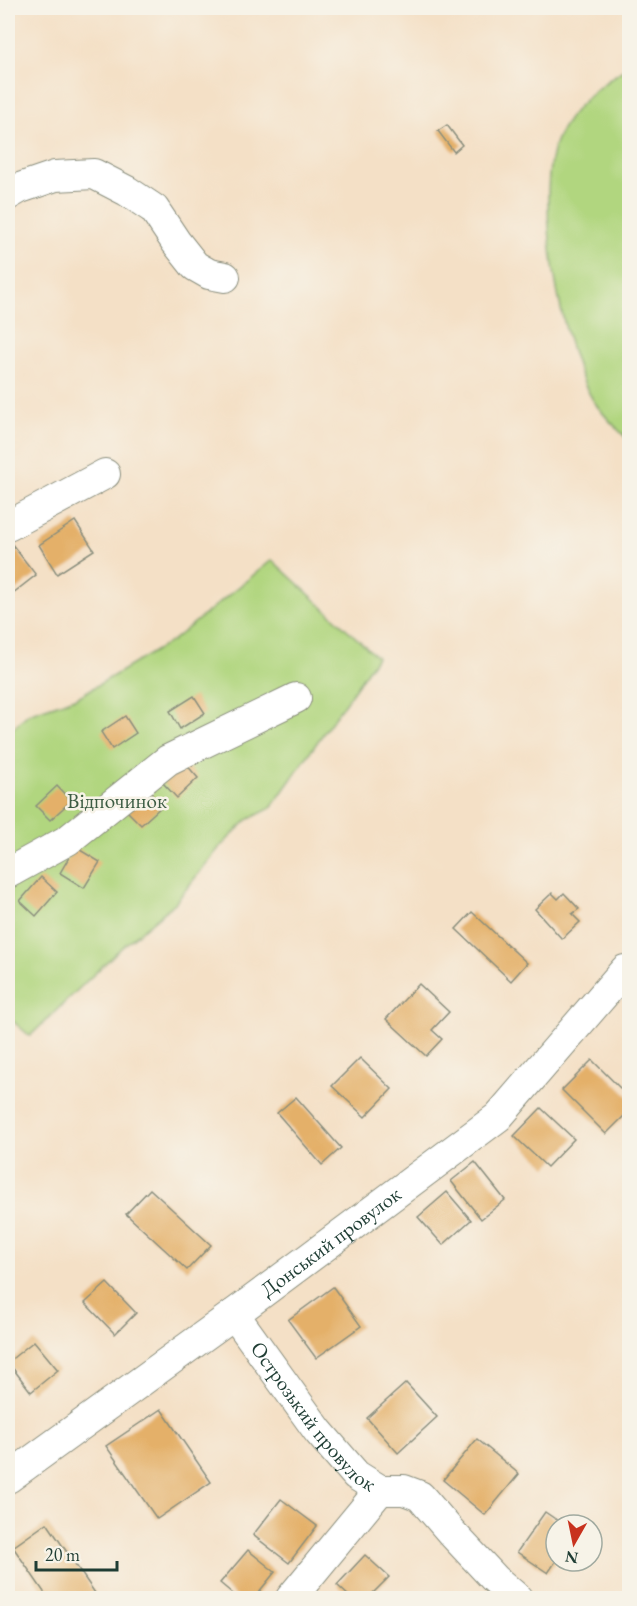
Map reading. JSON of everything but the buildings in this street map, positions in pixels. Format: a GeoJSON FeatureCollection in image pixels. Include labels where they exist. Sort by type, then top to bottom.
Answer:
{"type":"FeatureCollection","features":[{"type":"Feature","properties":{"kind":"street"},"geometry":{"type":"LineString","coordinates":[[8,195],[20,188],[55,176],[94,174],[127,191],[154,209],[195,266],[209,274],[225,277]]}},
{"type":"Feature","properties":{"kind":"street"},"geometry":{"type":"LineString","coordinates":[[8,526],[105,474]]}},
{"type":"Feature","properties":{"kind":"street"},"geometry":{"type":"LineString","coordinates":[[8,873],[68,840],[168,760],[296,698]]}},
{"type":"Feature","properties":{"kind":"street","name":"Донський провулок"},"geometry":{"type":"LineString","coordinates":[[8,1478],[234,1314],[498,1117],[625,970]]}},
{"type":"Feature","properties":{"kind":"street","name":"Острозький провулок"},"geometry":{"type":"LineString","coordinates":[[234,1314],[318,1431],[356,1475],[380,1490],[291,1599]]}},
{"type":"Feature","properties":{"kind":"street"},"geometry":{"type":"LineString","coordinates":[[380,1490],[404,1490],[420,1496],[480,1563],[518,1599]]}},
{"type":"Feature","properties":{"kind":"green space"},"geometry":{"type":"Polygon","coordinates":[[[629,66],[629,441],[593,400],[570,346],[554,271],[549,233],[548,196],[550,164],[563,127],[588,97],[629,66]]]}},
{"type":"Feature","properties":{"kind":"green space","name":"Відпочинок"},"geometry":{"type":"Polygon","coordinates":[[[272,560],[377,657],[271,808],[247,820],[219,848],[175,903],[121,948],[30,1036],[8,1017],[8,733],[28,714],[78,697],[172,641],[272,560]]]}}]}
